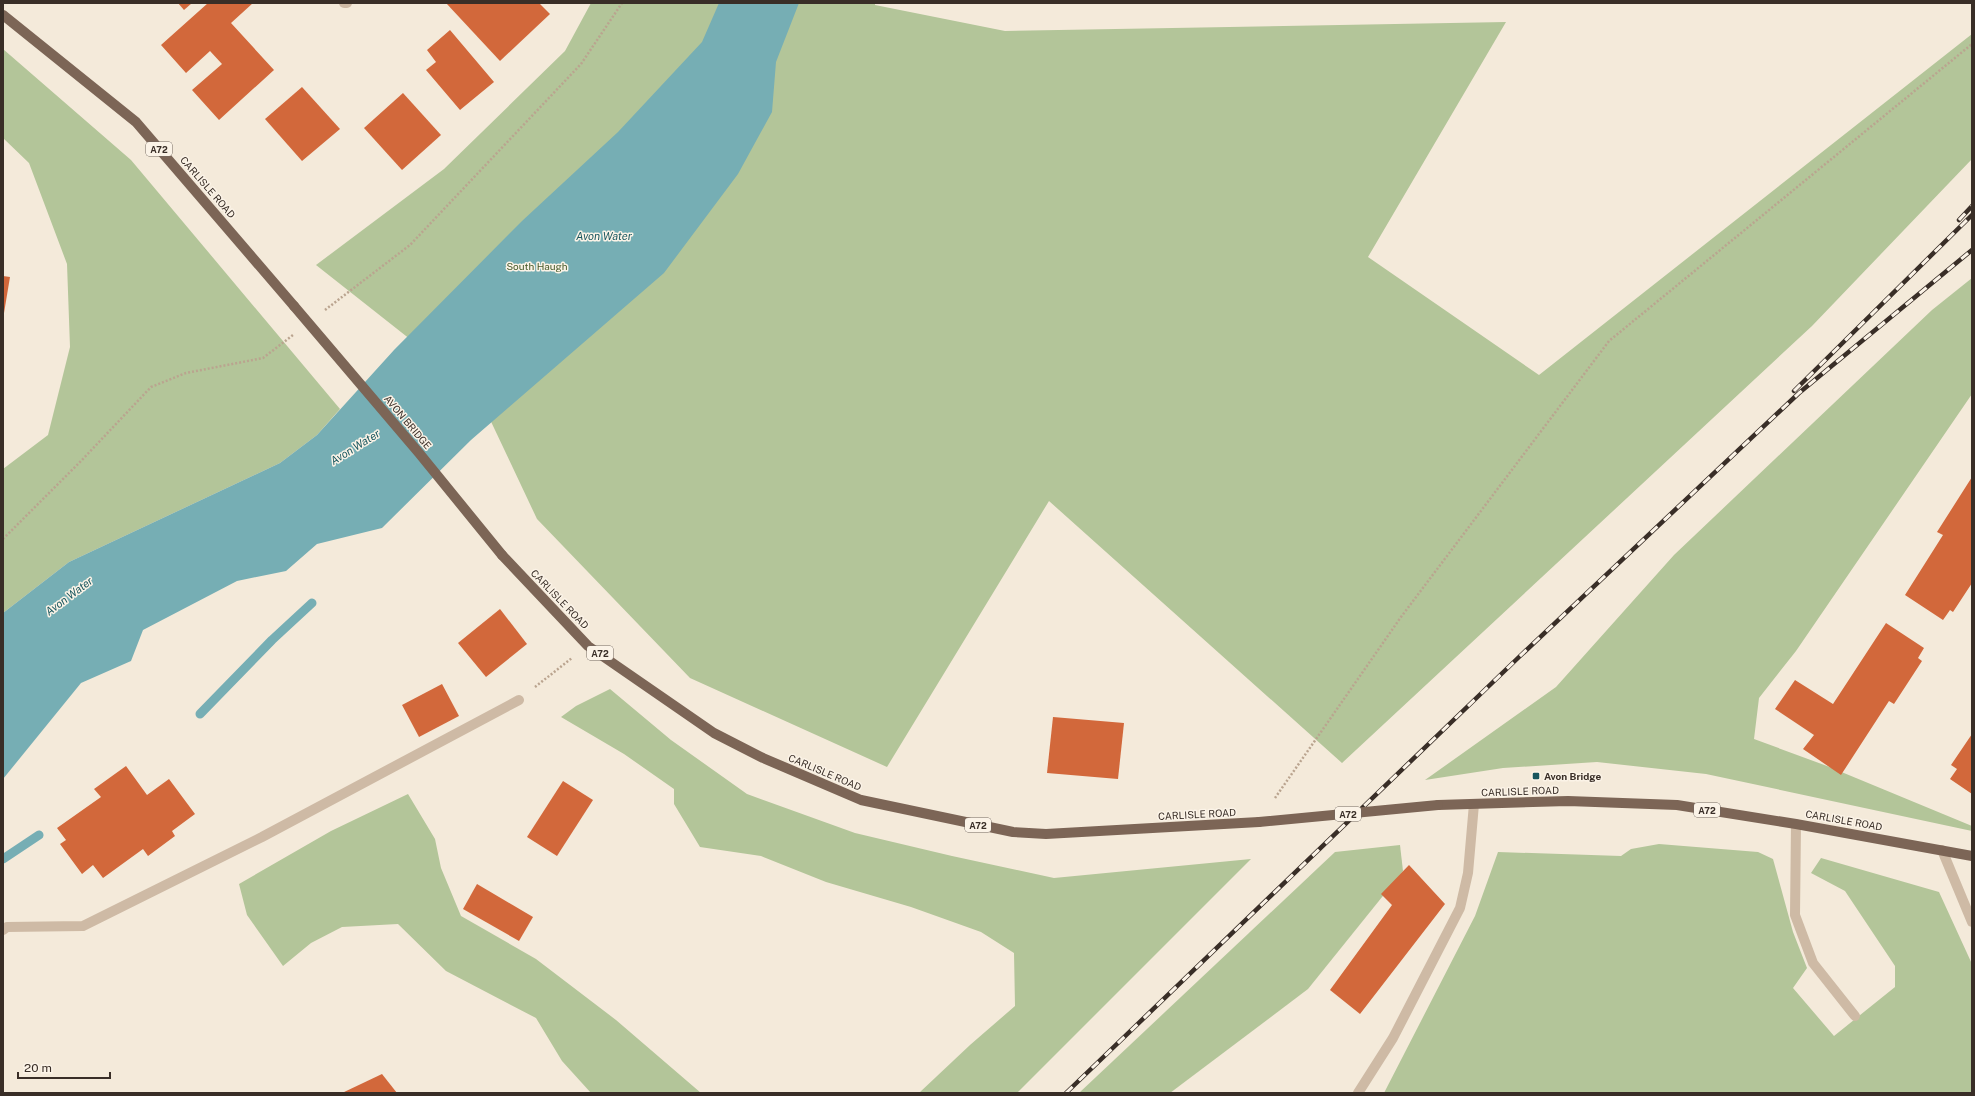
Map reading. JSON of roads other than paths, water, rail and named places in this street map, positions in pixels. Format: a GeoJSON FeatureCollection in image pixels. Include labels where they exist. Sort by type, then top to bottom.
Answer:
{"type":"FeatureCollection","features":[{"type":"Feature","properties":{"kind":"main road","name":"CARLISLE ROAD"},"geometry":{"type":"LineString","coordinates":[[3,15],[136,122],[294,306]]}},
{"type":"Feature","properties":{"kind":"main road","name":"AVON BRIDGE"},"geometry":{"type":"LineString","coordinates":[[294,306],[419,453],[502,555]]}},
{"type":"Feature","properties":{"kind":"main road","name":"CARLISLE ROAD"},"geometry":{"type":"LineString","coordinates":[[502,555],[588,646],[714,732],[763,758],[861,800],[1013,832],[1046,834],[1259,822],[1438,805],[1568,801],[1677,805],[1796,824],[1972,856]]}},
{"type":"Feature","properties":{"kind":"lane"},"geometry":{"type":"LineString","coordinates":[[3,930],[7,927],[84,926],[262,837],[519,700]]}},
{"type":"Feature","properties":{"kind":"lane"},"geometry":{"type":"LineString","coordinates":[[1358,1093],[1393,1038],[1460,908],[1468,873],[1474,804]]}},
{"type":"Feature","properties":{"kind":"lane"},"geometry":{"type":"LineString","coordinates":[[1796,824],[1795,915],[1813,963],[1855,1016]]}},
{"type":"Feature","properties":{"kind":"lane"},"geometry":{"type":"LineString","coordinates":[[1942,850],[1972,922]]}},
{"type":"Feature","properties":{"kind":"water","name":"Avon Water"},"geometry":{"type":"Polygon","coordinates":[[[719,3],[799,3],[776,62],[772,112],[738,174],[664,273],[471,440],[382,528],[317,544],[286,571],[237,581],[143,630],[131,661],[81,683],[3,779],[3,613],[69,562],[280,463],[317,435],[394,350],[522,221],[618,132],[702,42],[719,3]]]}},
{"type":"Feature","properties":{"kind":"waterway"},"geometry":{"type":"LineString","coordinates":[[200,714],[272,640],[312,603]]}},
{"type":"Feature","properties":{"kind":"waterway"},"geometry":{"type":"LineString","coordinates":[[3,859],[39,835]]}},
{"type":"Feature","properties":{"kind":"railway"},"geometry":{"type":"LineString","coordinates":[[1959,220],[1972,206]]}},
{"type":"Feature","properties":{"kind":"railway"},"geometry":{"type":"LineString","coordinates":[[1794,391],[1972,215]]}},
{"type":"Feature","properties":{"kind":"railway"},"geometry":{"type":"LineString","coordinates":[[1066,1093],[1519,657],[1799,393],[1972,250]]}},
{"type":"Feature","properties":{"kind":"place","name":"Avon Bridge"},"geometry":{"type":"Point","coordinates":[1536,776]}},
{"type":"Feature","properties":{"kind":"park label","name":"South Haugh"},"geometry":{"type":"Point","coordinates":[537,266]}}]}
